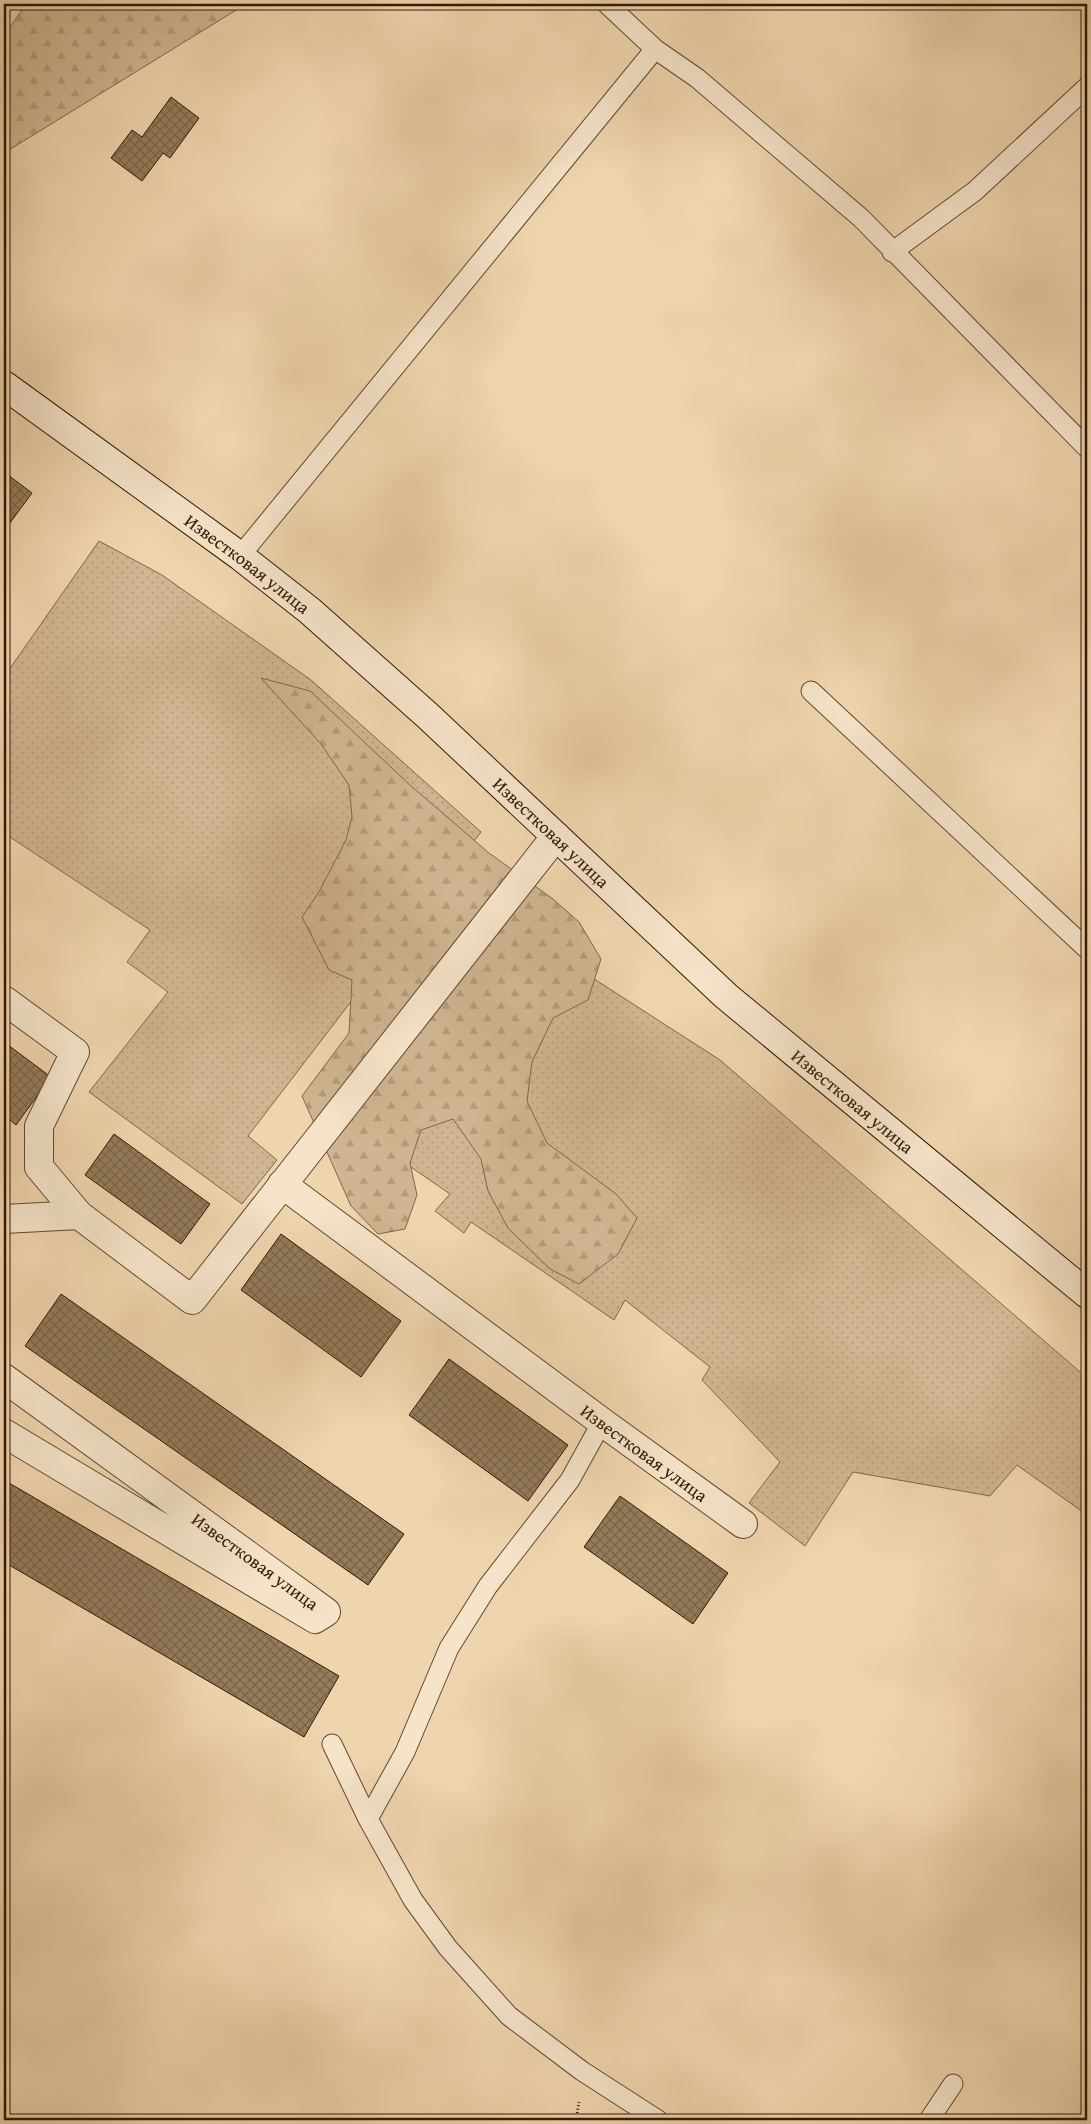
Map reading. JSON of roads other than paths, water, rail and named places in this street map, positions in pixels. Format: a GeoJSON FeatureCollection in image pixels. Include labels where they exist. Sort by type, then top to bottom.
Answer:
{"type":"FeatureCollection","features":[{"type":"Feature","properties":{"kind":"street","name":"Известковая улица"},"geometry":{"type":"LineString","coordinates":[[4,385],[240,556],[318,617],[428,716],[726,996],[1087,1294]]}},
{"type":"Feature","properties":{"kind":"street"},"geometry":{"type":"LineString","coordinates":[[4,1000],[75,1052],[39,1126],[39,1167],[79,1215],[192,1300],[556,836]]}},
{"type":"Feature","properties":{"kind":"street","name":"Известковая улица"},"geometry":{"type":"LineString","coordinates":[[282,1184],[602,1422],[744,1524]]}},
{"type":"Feature","properties":{"kind":"street"},"geometry":{"type":"LineString","coordinates":[[4,1219],[79,1215]]}},
{"type":"Feature","properties":{"kind":"street","name":"Известковая улица"},"geometry":{"type":"LineString","coordinates":[[4,1378],[326,1612],[316,1619],[4,1434]]}},
{"type":"Feature","properties":{"kind":"lane"},"geometry":{"type":"LineString","coordinates":[[607,4],[655,49],[697,78],[860,218],[1087,448]]}},
{"type":"Feature","properties":{"kind":"lane"},"geometry":{"type":"LineString","coordinates":[[240,556],[655,49]]}},
{"type":"Feature","properties":{"kind":"lane"},"geometry":{"type":"LineString","coordinates":[[892,252],[976,191],[1087,87]]}},
{"type":"Feature","properties":{"kind":"lane"},"geometry":{"type":"LineString","coordinates":[[811,691],[1087,948]]}},
{"type":"Feature","properties":{"kind":"lane"},"geometry":{"type":"LineString","coordinates":[[368,1819],[405,1752],[449,1648],[488,1586],[570,1480],[602,1422]]}},
{"type":"Feature","properties":{"kind":"lane"},"geometry":{"type":"LineString","coordinates":[[332,1744],[368,1819],[418,1908],[448,1948],[508,2016],[582,2071],[658,2120]]}},
{"type":"Feature","properties":{"kind":"lane"},"geometry":{"type":"LineString","coordinates":[[929,2120],[953,2084]]}},
{"type":"Feature","properties":{"kind":"railway"},"geometry":{"type":"LineString","coordinates":[[4,2112],[16,2120]]}}]}
